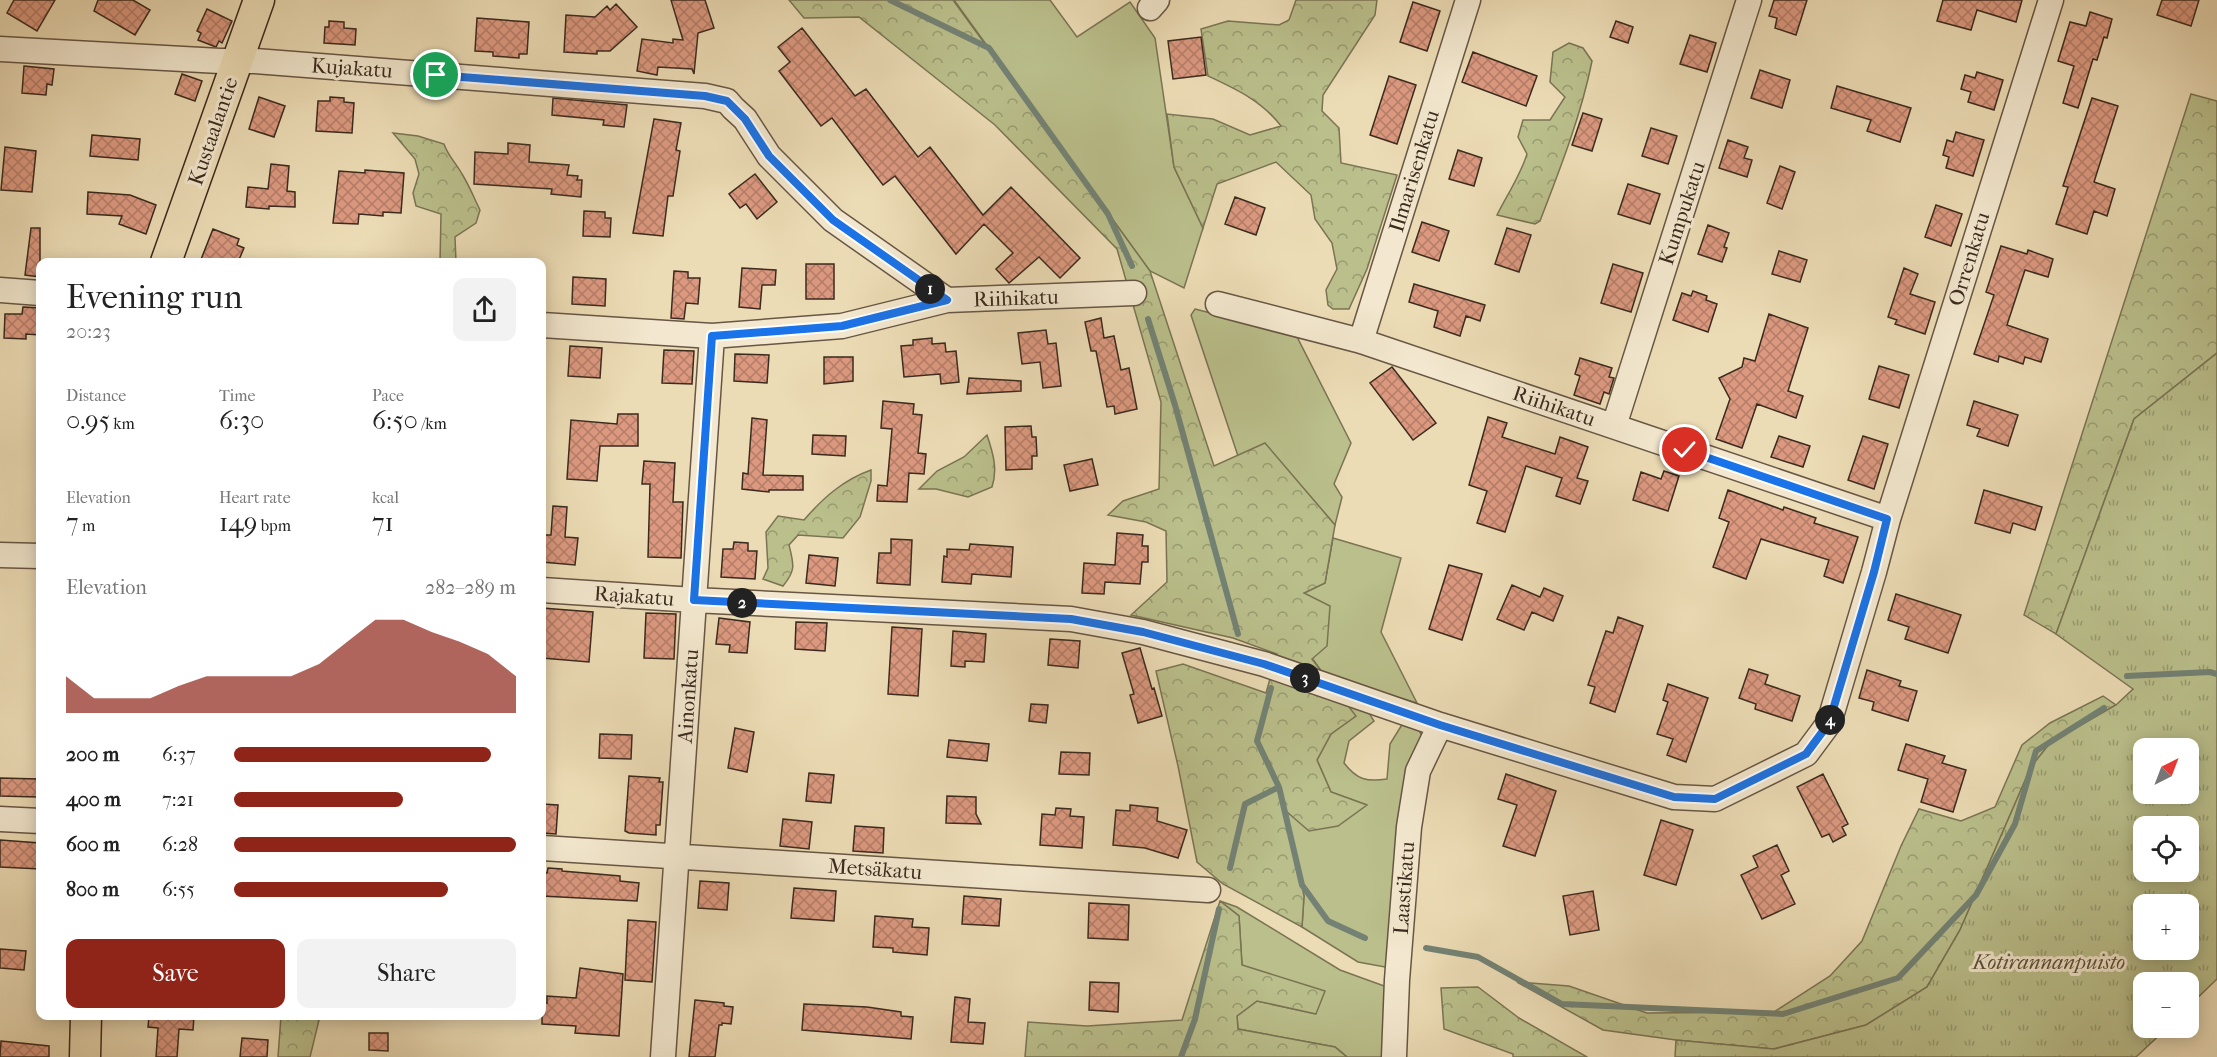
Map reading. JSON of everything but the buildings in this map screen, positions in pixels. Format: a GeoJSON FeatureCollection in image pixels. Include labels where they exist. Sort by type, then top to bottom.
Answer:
{"type":"FeatureCollection","features":[{"type":"Feature","properties":{"kind":"main road","name":"Kustaalantie"},"geometry":{"type":"LineString","coordinates":[[167,258],[259,0]]}},
{"type":"Feature","properties":{"kind":"main road"},"geometry":{"type":"LineString","coordinates":[[85,1057],[87,1020]]}},
{"type":"Feature","properties":{"kind":"street","name":"Ilmarisenkatu"},"geometry":{"type":"LineString","coordinates":[[1361,341],[1468,0]]}},
{"type":"Feature","properties":{"kind":"street","name":"Kumpukatu"},"geometry":{"type":"LineString","coordinates":[[1614,426],[1749,0]]}},
{"type":"Feature","properties":{"kind":"street","name":"Orrenkatu"},"geometry":{"type":"LineString","coordinates":[[1887,519],[2051,0]]}},
{"type":"Feature","properties":{"kind":"street","name":"Kujakatu"},"geometry":{"type":"LineString","coordinates":[[0,49],[238,60],[705,96],[727,101],[745,119],[769,156],[833,220],[947,300]]}},
{"type":"Feature","properties":{"kind":"street"},"geometry":{"type":"LineString","coordinates":[[0,290],[36,293]]}},
{"type":"Feature","properties":{"kind":"street","name":"Riihikatu"},"geometry":{"type":"LineString","coordinates":[[546,325],[712,336],[842,326],[947,300],[1134,293]]}},
{"type":"Feature","properties":{"kind":"street","name":"Riihikatu"},"geometry":{"type":"LineString","coordinates":[[1218,304],[1361,341],[1887,519]]}},
{"type":"Feature","properties":{"kind":"street","name":"Ainonkatu"},"geometry":{"type":"LineString","coordinates":[[663,1057],[712,336]]}},
{"type":"Feature","properties":{"kind":"street","name":"Rajakatu"},"geometry":{"type":"LineString","coordinates":[[546,590],[1071,619],[1143,632],[1264,664],[1440,725],[1674,797],[1715,799],[1806,754],[1829,723],[1874,572],[1887,519]]}},
{"type":"Feature","properties":{"kind":"street"},"geometry":{"type":"LineString","coordinates":[[0,555],[36,556]]}},
{"type":"Feature","properties":{"kind":"street","name":"Laastikatu"},"geometry":{"type":"LineString","coordinates":[[1394,1057],[1397,980],[1409,827],[1418,771],[1440,725]]}},
{"type":"Feature","properties":{"kind":"street"},"geometry":{"type":"LineString","coordinates":[[0,819],[36,821]]}},
{"type":"Feature","properties":{"kind":"street","name":"Metsäkatu"},"geometry":{"type":"LineString","coordinates":[[546,848],[1208,890]]}},
{"type":"Feature","properties":{"kind":"green space"},"geometry":{"type":"Polygon","coordinates":[[[789,0],[953,0],[1150,271],[1214,466],[1265,443],[1335,525],[1325,583],[1304,593],[1330,606],[1327,646],[1312,659],[1356,716],[1331,734],[1317,760],[1331,792],[1367,805],[1338,826],[1309,831],[1287,812],[1304,896],[1302,927],[1223,884],[1197,862],[1156,671],[1183,664],[1266,693],[1277,654],[1233,638],[1131,615],[1167,582],[1166,531],[1146,522],[1108,515],[1123,501],[1159,489],[1161,402],[1117,249],[995,125],[859,17],[804,18],[789,0]]]}},
{"type":"Feature","properties":{"kind":"green space"},"geometry":{"type":"Polygon","coordinates":[[[954,0],[1050,0],[1077,37],[1130,2],[1155,38],[1174,167],[1203,228],[1184,288],[1150,271],[954,0]]]}},
{"type":"Feature","properties":{"kind":"green space"},"geometry":{"type":"Polygon","coordinates":[[[1296,0],[1377,0],[1375,15],[1323,95],[1322,111],[1339,128],[1341,163],[1397,175],[1367,269],[1349,309],[1333,309],[1328,305],[1326,290],[1337,269],[1332,243],[1315,219],[1311,195],[1276,162],[1217,184],[1203,228],[1174,167],[1167,114],[1213,119],[1250,135],[1281,126],[1266,109],[1208,76],[1201,29],[1228,21],[1279,25],[1289,20],[1296,0]]]}},
{"type":"Feature","properties":{"kind":"green space"},"geometry":{"type":"Polygon","coordinates":[[[1569,43],[1583,48],[1592,61],[1576,122],[1540,221],[1535,224],[1497,215],[1527,154],[1518,137],[1523,120],[1550,120],[1565,97],[1550,82],[1553,52],[1569,43]]]}},
{"type":"Feature","properties":{"kind":"green space"},"geometry":{"type":"Polygon","coordinates":[[[2191,94],[2217,101],[2217,353],[2134,419],[2056,634],[2024,615],[2191,94]]]}},
{"type":"Feature","properties":{"kind":"green space"},"geometry":{"type":"Polygon","coordinates":[[[393,133],[418,136],[444,144],[480,210],[476,223],[455,237],[456,258],[440,258],[441,214],[416,206],[413,193],[419,174],[415,159],[393,133]]]}},
{"type":"Feature","properties":{"kind":"green space"},"geometry":{"type":"Polygon","coordinates":[[[1195,309],[1296,335],[1351,443],[1334,484],[1342,497],[1335,525],[1265,444],[1238,456],[1191,315],[1195,309]]]}},
{"type":"Feature","properties":{"kind":"green space","name":"Kotirannanpuisto"},"geometry":{"type":"Polygon","coordinates":[[[2217,353],[2217,979],[2199,996],[2199,972],[2133,972],[2133,1038],[2156,1038],[2136,1057],[1675,1057],[1676,1040],[1774,1049],[1866,1025],[1927,987],[1960,930],[2031,767],[2050,743],[2116,705],[2133,689],[2056,634],[2134,419],[2217,353]]]}},
{"type":"Feature","properties":{"kind":"green space"},"geometry":{"type":"Polygon","coordinates":[[[987,435],[995,467],[992,487],[968,497],[936,489],[919,489],[937,471],[964,457],[987,435]]]}},
{"type":"Feature","properties":{"kind":"green space"},"geometry":{"type":"Polygon","coordinates":[[[871,470],[871,481],[860,517],[843,538],[798,535],[789,545],[793,567],[783,586],[763,579],[768,568],[766,532],[778,516],[804,520],[834,491],[851,479],[871,470]]]}},
{"type":"Feature","properties":{"kind":"green space"},"geometry":{"type":"Polygon","coordinates":[[[1333,538],[1401,558],[1381,632],[1417,703],[1324,675],[1312,658],[1304,593],[1325,583],[1333,538]]]}},
{"type":"Feature","properties":{"kind":"green space"},"geometry":{"type":"Polygon","coordinates":[[[2103,696],[2116,705],[2050,743],[2031,767],[1960,930],[1927,987],[1866,1025],[1773,1049],[1676,1040],[1603,1030],[1517,982],[1569,986],[1647,1013],[1774,1012],[1830,976],[1862,941],[1901,846],[1919,809],[1961,821],[1995,807],[2022,745],[2050,723],[2103,696]]]}},
{"type":"Feature","properties":{"kind":"green space"},"geometry":{"type":"Polygon","coordinates":[[[1346,703],[1369,713],[1374,721],[1349,741],[1344,763],[1358,776],[1374,780],[1387,779],[1390,744],[1403,723],[1417,727],[1422,736],[1391,962],[1385,967],[1358,962],[1302,927],[1304,896],[1286,811],[1367,805],[1331,792],[1317,760],[1331,734],[1355,716],[1346,703]]]}},
{"type":"Feature","properties":{"kind":"green space"},"geometry":{"type":"Polygon","coordinates":[[[1220,901],[1237,907],[1340,970],[1387,987],[1384,1057],[1347,1057],[1335,1047],[1238,1029],[1237,1016],[1257,1001],[1316,1014],[1242,965],[1239,916],[1220,901]]]}},
{"type":"Feature","properties":{"kind":"green space"},"geometry":{"type":"Polygon","coordinates":[[[1220,901],[1239,916],[1242,965],[1325,991],[1316,1014],[1257,1001],[1237,1016],[1238,1029],[1335,1047],[1347,1057],[1025,1057],[1028,1022],[1087,1026],[1182,1020],[1220,901]]]}},
{"type":"Feature","properties":{"kind":"green space"},"geometry":{"type":"Polygon","coordinates":[[[1478,987],[1519,1018],[1587,1057],[1513,1057],[1513,1054],[1444,1029],[1441,988],[1478,987]]]}},
{"type":"Feature","properties":{"kind":"green space"},"geometry":{"type":"Polygon","coordinates":[[[281,1020],[319,1020],[310,1057],[278,1057],[281,1020]]]}},
{"type":"Feature","properties":{"kind":"waterway"},"geometry":{"type":"LineString","coordinates":[[890,0],[989,48],[1108,214],[1132,266]]}},
{"type":"Feature","properties":{"kind":"waterway"},"geometry":{"type":"LineString","coordinates":[[1148,319],[1175,405],[1238,634]]}},
{"type":"Feature","properties":{"kind":"waterway"},"geometry":{"type":"LineString","coordinates":[[2127,676],[2210,672],[2217,674]]}},
{"type":"Feature","properties":{"kind":"waterway"},"geometry":{"type":"LineString","coordinates":[[1271,688],[1257,741],[1279,787],[1302,885],[1328,921],[1365,938]]}},
{"type":"Feature","properties":{"kind":"waterway"},"geometry":{"type":"LineString","coordinates":[[1426,948],[1478,957],[1562,1004],[1783,1014],[1898,978],[1976,895],[2015,824],[2036,751],[2104,708]]}},
{"type":"Feature","properties":{"kind":"waterway"},"geometry":{"type":"LineString","coordinates":[[1230,868],[1245,804],[1279,787]]}},
{"type":"Feature","properties":{"kind":"waterway"},"geometry":{"type":"LineString","coordinates":[[1181,1057],[1195,1019],[1219,909]]}},
{"type":"Feature","properties":{"kind":"route"},"geometry":{"type":"LineString","coordinates":[[436,75],[705,96],[727,101],[745,119],[769,156],[833,220],[947,300],[842,326],[712,336],[694,600],[1071,619],[1143,632],[1264,664],[1440,725],[1674,797],[1715,799],[1806,754],[1829,723],[1874,572],[1887,519],[1685,450]]}}]}
